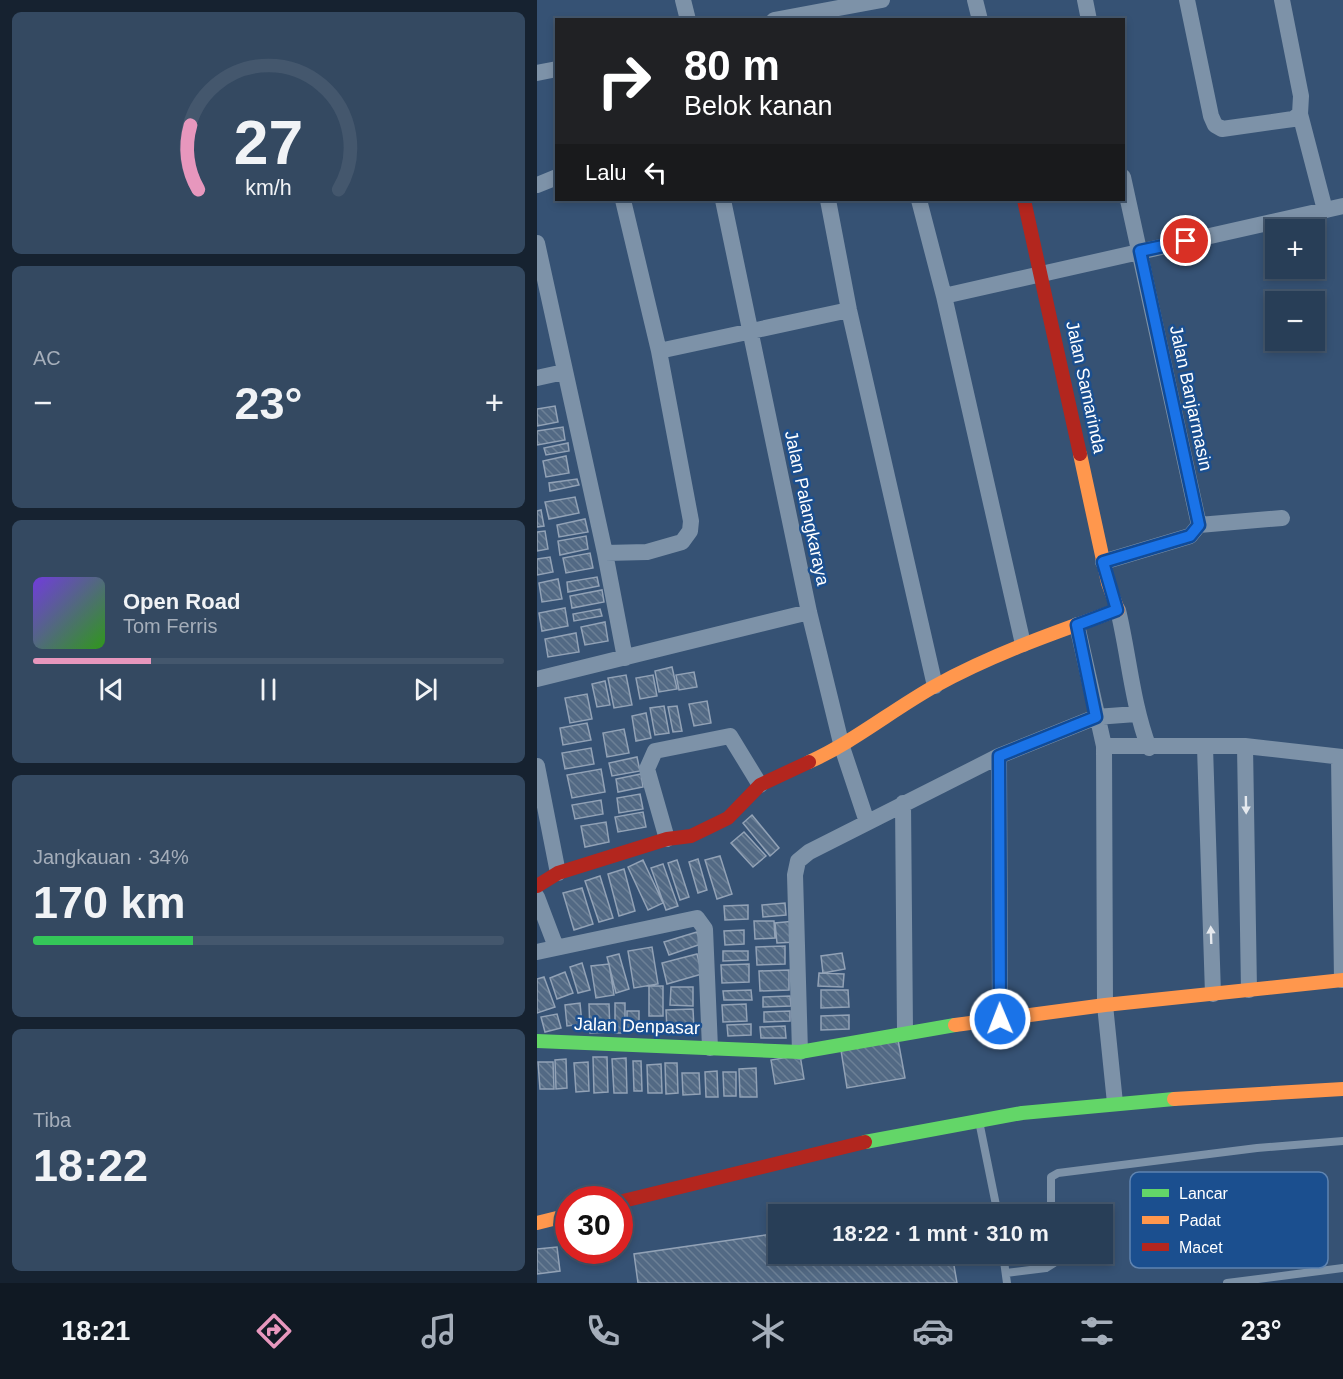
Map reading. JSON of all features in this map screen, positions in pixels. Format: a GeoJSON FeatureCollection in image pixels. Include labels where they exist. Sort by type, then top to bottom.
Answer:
{"type":"FeatureCollection","features":[{"type":"Feature","properties":{"kind":"street"},"geometry":{"type":"LineString","coordinates":[[683,0],[688,18]]}},
{"type":"Feature","properties":{"kind":"street"},"geometry":{"type":"LineString","coordinates":[[784,0],[781,18],[878,0]]}},
{"type":"Feature","properties":{"kind":"street"},"geometry":{"type":"LineString","coordinates":[[975,0],[980,18]]}},
{"type":"Feature","properties":{"kind":"street"},"geometry":{"type":"LineString","coordinates":[[1085,0],[1089,18]]}},
{"type":"Feature","properties":{"kind":"street"},"geometry":{"type":"LineString","coordinates":[[1187,0],[1211,116],[1215,125],[1222,129],[1293,119],[1300,114]]}},
{"type":"Feature","properties":{"kind":"street"},"geometry":{"type":"LineString","coordinates":[[1283,0],[1301,96],[1300,114],[1325,210]]}},
{"type":"Feature","properties":{"kind":"street"},"geometry":{"type":"LineString","coordinates":[[537,73],[555,69]]}},
{"type":"Feature","properties":{"kind":"street"},"geometry":{"type":"LineString","coordinates":[[537,185],[555,178]]}},
{"type":"Feature","properties":{"kind":"street","name":"Jalan Banjarmasin"},"geometry":{"type":"LineString","coordinates":[[1125,186],[1199,525]]}},
{"type":"Feature","properties":{"kind":"street"},"geometry":{"type":"LineString","coordinates":[[605,554],[647,552],[682,542],[690,531],[691,521],[659,351],[623,201]]}},
{"type":"Feature","properties":{"kind":"street","name":"Jalan Palangkaraya"},"geometry":{"type":"LineString","coordinates":[[723,201],[810,612],[842,747],[867,822]]}},
{"type":"Feature","properties":{"kind":"street"},"geometry":{"type":"LineString","coordinates":[[828,201],[849,310],[935,686]]}},
{"type":"Feature","properties":{"kind":"street"},"geometry":{"type":"LineString","coordinates":[[919,201],[944,296],[1023,644]]}},
{"type":"Feature","properties":{"kind":"street","name":"Jalan Samarinda"},"geometry":{"type":"LineString","coordinates":[[1024,201],[1103,562],[1117,610]]}},
{"type":"Feature","properties":{"kind":"street"},"geometry":{"type":"LineString","coordinates":[[944,296],[1343,206]]}},
{"type":"Feature","properties":{"kind":"street"},"geometry":{"type":"LineString","coordinates":[[537,243],[605,554],[625,658]]}},
{"type":"Feature","properties":{"kind":"street"},"geometry":{"type":"LineString","coordinates":[[659,351],[849,310]]}},
{"type":"Feature","properties":{"kind":"street"},"geometry":{"type":"LineString","coordinates":[[537,378],[564,372]]}},
{"type":"Feature","properties":{"kind":"street"},"geometry":{"type":"LineString","coordinates":[[1103,562],[1190,536],[1199,525],[1282,518]]}},
{"type":"Feature","properties":{"kind":"street"},"geometry":{"type":"LineString","coordinates":[[537,886],[558,873],[667,839],[691,836],[727,818],[760,785],[842,747],[935,686],[1023,644],[1117,610],[1127,646],[1136,714],[1149,748]]}},
{"type":"Feature","properties":{"kind":"street"},"geometry":{"type":"LineString","coordinates":[[537,679],[810,612]]}},
{"type":"Feature","properties":{"kind":"street"},"geometry":{"type":"LineString","coordinates":[[1077,625],[1104,746],[1105,1005],[1115,1103]]}},
{"type":"Feature","properties":{"kind":"street"},"geometry":{"type":"LineString","coordinates":[[800,1052],[795,876],[798,861],[809,852],[999,756],[1096,717],[1136,714]]}},
{"type":"Feature","properties":{"kind":"street"},"geometry":{"type":"LineString","coordinates":[[667,839],[648,769],[655,751],[730,736],[760,785]]}},
{"type":"Feature","properties":{"kind":"street"},"geometry":{"type":"LineString","coordinates":[[710,1048],[800,1052],[905,1032],[1105,1005],[1343,980],[1341,757],[1245,746],[1149,748],[1104,746]]}},
{"type":"Feature","properties":{"kind":"street"},"geometry":{"type":"LineString","coordinates":[[1245,746],[1249,990]]}},
{"type":"Feature","properties":{"kind":"street"},"geometry":{"type":"LineString","coordinates":[[1205,747],[1213,994]]}},
{"type":"Feature","properties":{"kind":"street"},"geometry":{"type":"LineString","coordinates":[[999,756],[1000,1019]]}},
{"type":"Feature","properties":{"kind":"street"},"geometry":{"type":"LineString","coordinates":[[537,766],[558,873]]}},
{"type":"Feature","properties":{"kind":"street"},"geometry":{"type":"LineString","coordinates":[[903,803],[905,1032]]}},
{"type":"Feature","properties":{"kind":"street"},"geometry":{"type":"LineString","coordinates":[[537,897],[556,947]]}},
{"type":"Feature","properties":{"kind":"street","name":"Jalan Denpasar"},"geometry":{"type":"LineString","coordinates":[[537,952],[696,918],[705,929],[710,1048],[537,1041]]}},
{"type":"Feature","properties":{"kind":"street"},"geometry":{"type":"LineString","coordinates":[[633,1198],[833,1148],[979,1120],[1115,1103],[1343,1089]]}},
{"type":"Feature","properties":{"kind":"street"},"geometry":{"type":"LineString","coordinates":[[537,1223],[555,1218]]}},
{"type":"Feature","properties":{"kind":"lane"},"geometry":{"type":"LineString","coordinates":[[979,1120],[996,1204]]}},
{"type":"Feature","properties":{"kind":"lane"},"geometry":{"type":"LineString","coordinates":[[1050,1204],[1049,1183],[1051,1177],[1058,1173],[1257,1148],[1343,1141]]}},
{"type":"Feature","properties":{"kind":"lane"},"geometry":{"type":"LineString","coordinates":[[1005,1264],[1007,1283]]}},
{"type":"Feature","properties":{"kind":"lane"},"geometry":{"type":"LineString","coordinates":[[1006,1273],[1046,1268],[1052,1264]]}},
{"type":"Feature","properties":{"kind":"lane"},"geometry":{"type":"LineString","coordinates":[[1227,1283],[1343,1269]]}},
{"type":"Feature","properties":{"kind":"building"},"geometry":{"type":"Polygon","coordinates":[[[555,406],[558,422],[537,426],[537,409],[555,406]]]}},
{"type":"Feature","properties":{"kind":"building"},"geometry":{"type":"Polygon","coordinates":[[[563,427],[565,440],[537,445],[537,431],[563,427]]]}},
{"type":"Feature","properties":{"kind":"building"},"geometry":{"type":"Polygon","coordinates":[[[568,443],[569,451],[546,455],[544,448],[568,443]]]}},
{"type":"Feature","properties":{"kind":"building"},"geometry":{"type":"Polygon","coordinates":[[[566,456],[569,473],[546,477],[543,461],[566,456]]]}},
{"type":"Feature","properties":{"kind":"building"},"geometry":{"type":"Polygon","coordinates":[[[577,479],[579,485],[550,491],[549,483],[577,479]]]}},
{"type":"Feature","properties":{"kind":"building"},"geometry":{"type":"Polygon","coordinates":[[[575,497],[579,513],[549,519],[545,502],[575,497]]]}},
{"type":"Feature","properties":{"kind":"building"},"geometry":{"type":"Polygon","coordinates":[[[541,510],[544,526],[537,527],[537,511],[541,510]]]}},
{"type":"Feature","properties":{"kind":"building"},"geometry":{"type":"Polygon","coordinates":[[[585,519],[588,532],[559,537],[557,525],[585,519]]]}},
{"type":"Feature","properties":{"kind":"building"},"geometry":{"type":"Polygon","coordinates":[[[545,531],[548,549],[537,551],[537,532],[545,531]]]}},
{"type":"Feature","properties":{"kind":"building"},"geometry":{"type":"Polygon","coordinates":[[[586,536],[588,549],[560,555],[558,541],[586,536]]]}},
{"type":"Feature","properties":{"kind":"building"},"geometry":{"type":"Polygon","coordinates":[[[590,553],[593,568],[566,573],[563,558],[590,553]]]}},
{"type":"Feature","properties":{"kind":"building"},"geometry":{"type":"Polygon","coordinates":[[[550,557],[553,572],[537,575],[537,559],[550,557]]]}},
{"type":"Feature","properties":{"kind":"building"},"geometry":{"type":"Polygon","coordinates":[[[597,577],[599,586],[568,592],[567,582],[597,577]]]}},
{"type":"Feature","properties":{"kind":"building"},"geometry":{"type":"Polygon","coordinates":[[[558,579],[562,599],[542,602],[539,583],[558,579]]]}},
{"type":"Feature","properties":{"kind":"building"},"geometry":{"type":"Polygon","coordinates":[[[602,590],[604,602],[572,608],[570,596],[602,590]]]}},
{"type":"Feature","properties":{"kind":"building"},"geometry":{"type":"Polygon","coordinates":[[[565,608],[568,626],[542,631],[539,613],[565,608]]]}},
{"type":"Feature","properties":{"kind":"building"},"geometry":{"type":"Polygon","coordinates":[[[600,609],[602,616],[574,621],[573,614],[600,609]]]}},
{"type":"Feature","properties":{"kind":"building"},"geometry":{"type":"Polygon","coordinates":[[[605,622],[608,641],[585,645],[581,627],[605,622]]]}},
{"type":"Feature","properties":{"kind":"building"},"geometry":{"type":"Polygon","coordinates":[[[576,633],[579,652],[548,657],[545,639],[576,633]]]}},
{"type":"Feature","properties":{"kind":"building"},"geometry":{"type":"Polygon","coordinates":[[[672,667],[677,689],[659,692],[655,671],[672,667]]]}},
{"type":"Feature","properties":{"kind":"building"},"geometry":{"type":"Polygon","coordinates":[[[694,672],[697,687],[679,690],[676,675],[694,672]]]}},
{"type":"Feature","properties":{"kind":"building"},"geometry":{"type":"Polygon","coordinates":[[[626,675],[632,705],[614,708],[608,678],[626,675]]]}},
{"type":"Feature","properties":{"kind":"building"},"geometry":{"type":"Polygon","coordinates":[[[653,675],[657,696],[640,699],[636,678],[653,675]]]}},
{"type":"Feature","properties":{"kind":"building"},"geometry":{"type":"Polygon","coordinates":[[[605,681],[610,705],[597,707],[592,684],[605,681]]]}},
{"type":"Feature","properties":{"kind":"building"},"geometry":{"type":"Polygon","coordinates":[[[587,694],[592,719],[570,723],[565,698],[587,694]]]}},
{"type":"Feature","properties":{"kind":"building"},"geometry":{"type":"Polygon","coordinates":[[[707,701],[711,723],[694,726],[689,704],[707,701]]]}},
{"type":"Feature","properties":{"kind":"building"},"geometry":{"type":"Polygon","coordinates":[[[664,706],[669,733],[655,735],[650,708],[664,706]]]}},
{"type":"Feature","properties":{"kind":"building"},"geometry":{"type":"Polygon","coordinates":[[[677,706],[682,731],[673,732],[668,707],[677,706]]]}},
{"type":"Feature","properties":{"kind":"building"},"geometry":{"type":"Polygon","coordinates":[[[646,713],[651,738],[636,741],[632,716],[646,713]]]}},
{"type":"Feature","properties":{"kind":"building"},"geometry":{"type":"Polygon","coordinates":[[[587,723],[591,740],[563,745],[560,728],[587,723]]]}},
{"type":"Feature","properties":{"kind":"building"},"geometry":{"type":"Polygon","coordinates":[[[624,729],[629,753],[607,757],[603,733],[624,729]]]}},
{"type":"Feature","properties":{"kind":"building"},"geometry":{"type":"Polygon","coordinates":[[[591,748],[594,764],[565,769],[562,753],[591,748]]]}},
{"type":"Feature","properties":{"kind":"building"},"geometry":{"type":"Polygon","coordinates":[[[637,757],[640,771],[612,776],[609,763],[637,757]]]}},
{"type":"Feature","properties":{"kind":"building"},"geometry":{"type":"Polygon","coordinates":[[[601,769],[605,792],[572,798],[567,775],[601,769]]]}},
{"type":"Feature","properties":{"kind":"building"},"geometry":{"type":"Polygon","coordinates":[[[641,774],[643,787],[618,792],[616,779],[641,774]]]}},
{"type":"Feature","properties":{"kind":"building"},"geometry":{"type":"Polygon","coordinates":[[[640,794],[643,809],[619,813],[617,798],[640,794]]]}},
{"type":"Feature","properties":{"kind":"building"},"geometry":{"type":"Polygon","coordinates":[[[601,800],[603,814],[575,819],[572,805],[601,800]]]}},
{"type":"Feature","properties":{"kind":"building"},"geometry":{"type":"Polygon","coordinates":[[[643,812],[646,827],[618,832],[615,817],[643,812]]]}},
{"type":"Feature","properties":{"kind":"building"},"geometry":{"type":"Polygon","coordinates":[[[752,815],[779,848],[770,856],[743,823],[752,815]]]}},
{"type":"Feature","properties":{"kind":"building"},"geometry":{"type":"Polygon","coordinates":[[[606,822],[609,842],[585,847],[581,826],[606,822]]]}},
{"type":"Feature","properties":{"kind":"building"},"geometry":{"type":"Polygon","coordinates":[[[744,832],[766,856],[753,867],[731,843],[744,832]]]}},
{"type":"Feature","properties":{"kind":"building"},"geometry":{"type":"Polygon","coordinates":[[[720,856],[732,894],[717,899],[705,860],[720,856]]]}},
{"type":"Feature","properties":{"kind":"building"},"geometry":{"type":"Polygon","coordinates":[[[698,859],[707,890],[698,893],[689,862],[698,859]]]}},
{"type":"Feature","properties":{"kind":"building"},"geometry":{"type":"Polygon","coordinates":[[[643,860],[663,903],[648,910],[628,867],[643,860]]]}},
{"type":"Feature","properties":{"kind":"building"},"geometry":{"type":"Polygon","coordinates":[[[677,860],[689,897],[680,900],[668,863],[677,860]]]}},
{"type":"Feature","properties":{"kind":"building"},"geometry":{"type":"Polygon","coordinates":[[[663,864],[678,906],[666,910],[651,868],[663,864]]]}},
{"type":"Feature","properties":{"kind":"building"},"geometry":{"type":"Polygon","coordinates":[[[624,869],[635,911],[619,916],[608,874],[624,869]]]}},
{"type":"Feature","properties":{"kind":"building"},"geometry":{"type":"Polygon","coordinates":[[[600,876],[613,918],[599,922],[585,881],[600,876]]]}},
{"type":"Feature","properties":{"kind":"building"},"geometry":{"type":"Polygon","coordinates":[[[582,888],[593,924],[574,930],[563,893],[582,888]]]}},
{"type":"Feature","properties":{"kind":"building"},"geometry":{"type":"Polygon","coordinates":[[[785,903],[786,915],[763,917],[762,905],[785,903]]]}},
{"type":"Feature","properties":{"kind":"building"},"geometry":{"type":"Polygon","coordinates":[[[748,905],[748,919],[725,920],[724,906],[748,905]]]}},
{"type":"Feature","properties":{"kind":"building"},"geometry":{"type":"Polygon","coordinates":[[[754,921],[774,921],[775,938],[755,939],[754,921]]]}},
{"type":"Feature","properties":{"kind":"building"},"geometry":{"type":"Polygon","coordinates":[[[795,921],[797,942],[777,943],[775,923],[795,921]]]}},
{"type":"Feature","properties":{"kind":"building"},"geometry":{"type":"Polygon","coordinates":[[[744,930],[744,944],[725,945],[724,931],[744,930]]]}},
{"type":"Feature","properties":{"kind":"building"},"geometry":{"type":"Polygon","coordinates":[[[697,932],[701,944],[669,955],[664,942],[697,932]]]}},
{"type":"Feature","properties":{"kind":"building"},"geometry":{"type":"Polygon","coordinates":[[[785,946],[785,964],[757,965],[756,947],[785,946]]]}},
{"type":"Feature","properties":{"kind":"building"},"geometry":{"type":"Polygon","coordinates":[[[652,947],[658,984],[634,988],[628,951],[652,947]]]}},
{"type":"Feature","properties":{"kind":"building"},"geometry":{"type":"Polygon","coordinates":[[[723,951],[748,951],[748,960],[723,961],[723,951]]]}},
{"type":"Feature","properties":{"kind":"building"},"geometry":{"type":"Polygon","coordinates":[[[842,953],[845,969],[823,973],[821,956],[842,953]]]}},
{"type":"Feature","properties":{"kind":"building"},"geometry":{"type":"Polygon","coordinates":[[[619,954],[629,989],[616,993],[607,957],[619,954]]]}},
{"type":"Feature","properties":{"kind":"building"},"geometry":{"type":"Polygon","coordinates":[[[697,954],[702,974],[667,984],[662,963],[697,954]]]}},
{"type":"Feature","properties":{"kind":"building"},"geometry":{"type":"Polygon","coordinates":[[[582,963],[590,990],[578,993],[570,967],[582,963]]]}},
{"type":"Feature","properties":{"kind":"building"},"geometry":{"type":"Polygon","coordinates":[[[609,964],[614,995],[596,998],[591,966],[609,964]]]}},
{"type":"Feature","properties":{"kind":"building"},"geometry":{"type":"Polygon","coordinates":[[[749,964],[749,982],[722,983],[721,965],[749,964]]]}},
{"type":"Feature","properties":{"kind":"building"},"geometry":{"type":"Polygon","coordinates":[[[789,970],[789,990],[760,991],[759,971],[789,970]]]}},
{"type":"Feature","properties":{"kind":"building"},"geometry":{"type":"Polygon","coordinates":[[[565,972],[573,993],[557,999],[550,978],[565,972]]]}},
{"type":"Feature","properties":{"kind":"building"},"geometry":{"type":"Polygon","coordinates":[[[819,973],[844,974],[843,987],[818,986],[819,973]]]}},
{"type":"Feature","properties":{"kind":"building"},"geometry":{"type":"Polygon","coordinates":[[[544,977],[555,1007],[537,1013],[537,979],[544,977]]]}},
{"type":"Feature","properties":{"kind":"building"},"geometry":{"type":"Polygon","coordinates":[[[649,986],[663,986],[663,1016],[649,1016],[649,986]]]}},
{"type":"Feature","properties":{"kind":"building"},"geometry":{"type":"Polygon","coordinates":[[[671,987],[693,987],[693,1006],[670,1005],[671,987]]]}},
{"type":"Feature","properties":{"kind":"building"},"geometry":{"type":"Polygon","coordinates":[[[751,990],[752,1000],[724,1000],[723,991],[751,990]]]}},
{"type":"Feature","properties":{"kind":"building"},"geometry":{"type":"Polygon","coordinates":[[[821,990],[848,990],[849,1007],[821,1008],[821,990]]]}},
{"type":"Feature","properties":{"kind":"building"},"geometry":{"type":"Polygon","coordinates":[[[790,996],[791,1006],[763,1007],[763,997],[790,996]]]}},
{"type":"Feature","properties":{"kind":"building"},"geometry":{"type":"Polygon","coordinates":[[[580,1003],[582,1024],[567,1026],[565,1005],[580,1003]]]}},
{"type":"Feature","properties":{"kind":"building"},"geometry":{"type":"Polygon","coordinates":[[[615,1003],[625,1003],[625,1033],[615,1033],[615,1003]]]}},
{"type":"Feature","properties":{"kind":"building"},"geometry":{"type":"Polygon","coordinates":[[[589,1004],[609,1004],[610,1032],[590,1033],[589,1004]]]}},
{"type":"Feature","properties":{"kind":"building"},"geometry":{"type":"Polygon","coordinates":[[[746,1004],[747,1021],[723,1022],[722,1005],[746,1004]]]}},
{"type":"Feature","properties":{"kind":"building"},"geometry":{"type":"Polygon","coordinates":[[[693,1009],[694,1029],[667,1030],[666,1010],[693,1009]]]}},
{"type":"Feature","properties":{"kind":"building"},"geometry":{"type":"Polygon","coordinates":[[[627,1011],[639,1011],[639,1031],[627,1030],[627,1011]]]}},
{"type":"Feature","properties":{"kind":"building"},"geometry":{"type":"Polygon","coordinates":[[[790,1011],[790,1021],[764,1022],[764,1012],[790,1011]]]}},
{"type":"Feature","properties":{"kind":"building"},"geometry":{"type":"Polygon","coordinates":[[[557,1014],[561,1028],[545,1032],[541,1017],[557,1014]]]}},
{"type":"Feature","properties":{"kind":"building"},"geometry":{"type":"Polygon","coordinates":[[[849,1015],[849,1029],[821,1030],[821,1016],[849,1015]]]}},
{"type":"Feature","properties":{"kind":"building"},"geometry":{"type":"Polygon","coordinates":[[[751,1024],[751,1035],[728,1036],[727,1025],[751,1024]]]}},
{"type":"Feature","properties":{"kind":"building"},"geometry":{"type":"Polygon","coordinates":[[[785,1026],[786,1038],[761,1038],[760,1027],[785,1026]]]}},
{"type":"Feature","properties":{"kind":"building"},"geometry":{"type":"Polygon","coordinates":[[[898,1040],[905,1078],[847,1088],[841,1050],[898,1040]]]}},
{"type":"Feature","properties":{"kind":"building"},"geometry":{"type":"Polygon","coordinates":[[[800,1055],[804,1079],[775,1084],[771,1060],[800,1055]]]}},
{"type":"Feature","properties":{"kind":"building"},"geometry":{"type":"Polygon","coordinates":[[[593,1057],[607,1057],[608,1092],[594,1093],[593,1057]]]}},
{"type":"Feature","properties":{"kind":"building"},"geometry":{"type":"Polygon","coordinates":[[[626,1058],[627,1093],[614,1093],[612,1059],[626,1058]]]}},
{"type":"Feature","properties":{"kind":"building"},"geometry":{"type":"Polygon","coordinates":[[[566,1059],[567,1088],[556,1089],[555,1060],[566,1059]]]}},
{"type":"Feature","properties":{"kind":"building"},"geometry":{"type":"Polygon","coordinates":[[[633,1061],[641,1061],[642,1091],[634,1091],[633,1061]]]}},
{"type":"Feature","properties":{"kind":"building"},"geometry":{"type":"Polygon","coordinates":[[[538,1062],[553,1062],[554,1089],[540,1089],[538,1062]]]}},
{"type":"Feature","properties":{"kind":"building"},"geometry":{"type":"Polygon","coordinates":[[[588,1062],[589,1091],[576,1092],[574,1063],[588,1062]]]}},
{"type":"Feature","properties":{"kind":"building"},"geometry":{"type":"Polygon","coordinates":[[[665,1063],[677,1063],[678,1093],[666,1094],[665,1063]]]}},
{"type":"Feature","properties":{"kind":"building"},"geometry":{"type":"Polygon","coordinates":[[[661,1064],[662,1093],[648,1093],[647,1065],[661,1064]]]}},
{"type":"Feature","properties":{"kind":"building"},"geometry":{"type":"Polygon","coordinates":[[[756,1068],[757,1097],[740,1097],[739,1069],[756,1068]]]}},
{"type":"Feature","properties":{"kind":"building"},"geometry":{"type":"Polygon","coordinates":[[[717,1071],[718,1097],[706,1097],[705,1072],[717,1071]]]}},
{"type":"Feature","properties":{"kind":"building"},"geometry":{"type":"Polygon","coordinates":[[[723,1072],[736,1072],[736,1096],[724,1096],[723,1072]]]}},
{"type":"Feature","properties":{"kind":"building"},"geometry":{"type":"Polygon","coordinates":[[[682,1073],[699,1073],[700,1094],[683,1095],[682,1073]]]}},
{"type":"Feature","properties":{"kind":"building"},"geometry":{"type":"Polygon","coordinates":[[[768,1235],[768,1264],[954,1264],[957,1283],[638,1283],[634,1254],[768,1235]]]}},
{"type":"Feature","properties":{"kind":"building"},"geometry":{"type":"Polygon","coordinates":[[[555,1247],[555,1264],[559,1264],[560,1271],[537,1274],[537,1249],[555,1247]]]}},
{"type":"Feature","properties":{"kind":"traffic: fast"},"geometry":{"type":"LineString","coordinates":[[537,1041],[800,1052],[955,1025]]}},
{"type":"Feature","properties":{"kind":"traffic: fast"},"geometry":{"type":"LineString","coordinates":[[865,1142],[1022,1113],[1174,1099]]}},
{"type":"Feature","properties":{"kind":"traffic: slow"},"geometry":{"type":"LineString","coordinates":[[809,762],[842,745],[919,695],[957,674],[1025,644],[1118,610],[1108,583],[1080,454]]}},
{"type":"Feature","properties":{"kind":"traffic: slow"},"geometry":{"type":"LineString","coordinates":[[955,1025],[1105,1005],[1343,980]]}},
{"type":"Feature","properties":{"kind":"traffic: slow"},"geometry":{"type":"LineString","coordinates":[[1174,1099],[1343,1089]]}},
{"type":"Feature","properties":{"kind":"traffic: slow"},"geometry":{"type":"LineString","coordinates":[[537,1223],[555,1218]]}},
{"type":"Feature","properties":{"kind":"traffic: jam"},"geometry":{"type":"LineString","coordinates":[[1024,201],[1080,454]]}},
{"type":"Feature","properties":{"kind":"traffic: jam"},"geometry":{"type":"LineString","coordinates":[[537,886],[558,873],[667,839],[691,836],[728,818],[760,785],[809,762]]}},
{"type":"Feature","properties":{"kind":"traffic: jam"},"geometry":{"type":"LineString","coordinates":[[633,1199],[865,1142]]}},
{"type":"Feature","properties":{"kind":"route"},"geometry":{"type":"LineString","coordinates":[[1000,1019],[999,756],[1096,717],[1077,625],[1117,610],[1103,562],[1190,536],[1199,525],[1140,251],[1186,241]]}}]}
